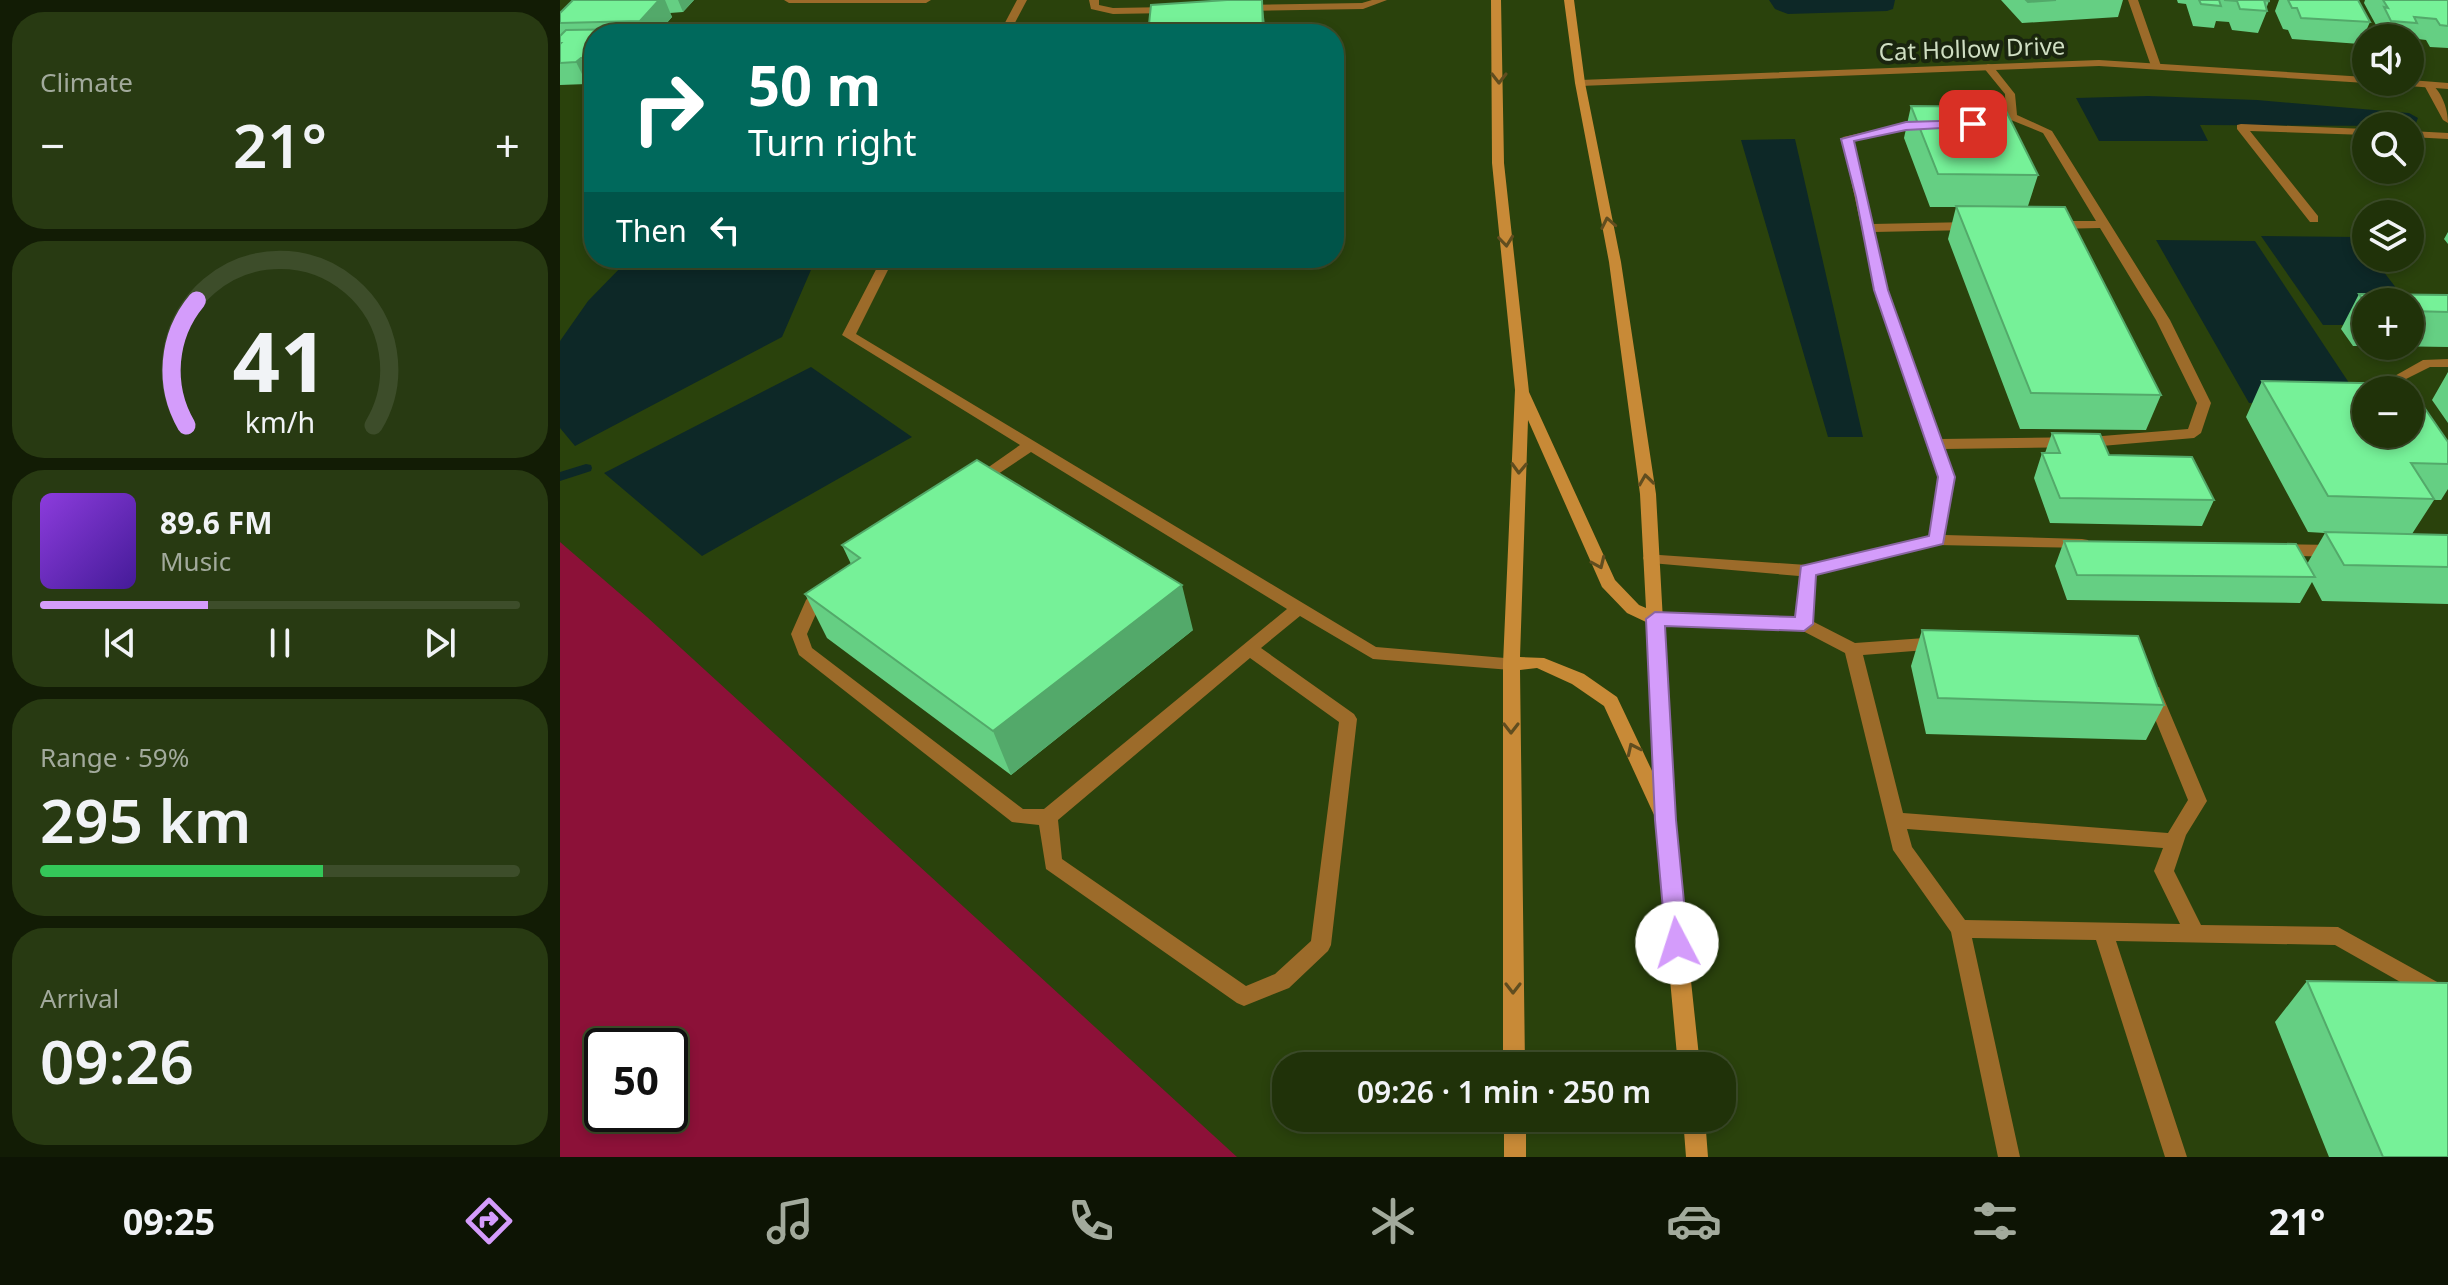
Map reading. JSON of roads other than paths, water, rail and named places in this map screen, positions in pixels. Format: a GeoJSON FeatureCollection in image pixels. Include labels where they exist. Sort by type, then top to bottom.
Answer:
{"type":"FeatureCollection","features":[{"type":"Feature","properties":{"kind":"main road"},"geometry":{"type":"LineString","coordinates":[[1496,0],[1498,163],[1522,390],[1511,664],[1514,1052]]}},
{"type":"Feature","properties":{"kind":"main road"},"geometry":{"type":"LineString","coordinates":[[1569,0],[1580,83],[1615,262],[1648,494],[1665,820],[1688,1052]]}},
{"type":"Feature","properties":{"kind":"main road"},"geometry":{"type":"LineString","coordinates":[[1522,390],[1608,583],[1633,609],[1655,619]]}},
{"type":"Feature","properties":{"kind":"main road"},"geometry":{"type":"LineString","coordinates":[[1511,664],[1538,662],[1578,679],[1611,702],[1665,820]]}},
{"type":"Feature","properties":{"kind":"main road"},"geometry":{"type":"LineString","coordinates":[[1515,1132],[1515,1157]]}},
{"type":"Feature","properties":{"kind":"main road"},"geometry":{"type":"LineString","coordinates":[[1695,1132],[1697,1157]]}},
{"type":"Feature","properties":{"kind":"street"},"geometry":{"type":"LineString","coordinates":[[789,0],[804,3],[926,0]]}},
{"type":"Feature","properties":{"kind":"street"},"geometry":{"type":"LineString","coordinates":[[1009,24],[1022,0]]}},
{"type":"Feature","properties":{"kind":"street"},"geometry":{"type":"LineString","coordinates":[[1094,0],[1094,7],[1113,11],[1175,10]]}},
{"type":"Feature","properties":{"kind":"street"},"geometry":{"type":"LineString","coordinates":[[1238,8],[1363,6],[1382,0]]}},
{"type":"Feature","properties":{"kind":"street"},"geometry":{"type":"LineString","coordinates":[[2133,0],[2156,66]]}},
{"type":"Feature","properties":{"kind":"street","name":"Cat Hollow Drive"},"geometry":{"type":"LineString","coordinates":[[1580,83],[2099,63],[2352,79]]}},
{"type":"Feature","properties":{"kind":"street"},"geometry":{"type":"LineString","coordinates":[[1988,67],[2010,94],[2012,117]]}},
{"type":"Feature","properties":{"kind":"street"},"geometry":{"type":"LineString","coordinates":[[2424,85],[2448,86]]}},
{"type":"Feature","properties":{"kind":"street"},"geometry":{"type":"LineString","coordinates":[[2429,85],[2448,120]]}},
{"type":"Feature","properties":{"kind":"street"},"geometry":{"type":"LineString","coordinates":[[1934,444],[2090,442],[2194,433],[2204,403],[2163,320],[2047,131],[2012,117],[1973,124]]}},
{"type":"Feature","properties":{"kind":"street"},"geometry":{"type":"LineString","coordinates":[[1937,540],[1946,477],[1881,290],[1847,139],[1906,126],[1947,124]]}},
{"type":"Feature","properties":{"kind":"street"},"geometry":{"type":"LineString","coordinates":[[2314,219],[2241,127],[2352,131]]}},
{"type":"Feature","properties":{"kind":"street"},"geometry":{"type":"LineString","coordinates":[[2424,135],[2448,136]]}},
{"type":"Feature","properties":{"kind":"street"},"geometry":{"type":"LineString","coordinates":[[2041,225],[2103,224]]}},
{"type":"Feature","properties":{"kind":"street"},"geometry":{"type":"LineString","coordinates":[[1869,228],[1978,226]]}},
{"type":"Feature","properties":{"kind":"street"},"geometry":{"type":"LineString","coordinates":[[883,268],[849,335],[1373,653],[1511,664]]}},
{"type":"Feature","properties":{"kind":"street"},"geometry":{"type":"LineString","coordinates":[[2402,376],[2428,363],[2448,363]]}},
{"type":"Feature","properties":{"kind":"street"},"geometry":{"type":"LineString","coordinates":[[966,489],[1031,445]]}},
{"type":"Feature","properties":{"kind":"street"},"geometry":{"type":"LineString","coordinates":[[1651,558],[1807,571],[1937,540],[2093,544]]}},
{"type":"Feature","properties":{"kind":"street"},"geometry":{"type":"LineString","coordinates":[[2265,549],[2358,550]]}},
{"type":"Feature","properties":{"kind":"street"},"geometry":{"type":"LineString","coordinates":[[1804,624],[1807,571]]}},
{"type":"Feature","properties":{"kind":"street"},"geometry":{"type":"LineString","coordinates":[[836,578],[812,604],[799,634],[805,651],[1019,817],[1048,817],[1300,607]]}},
{"type":"Feature","properties":{"kind":"street"},"geometry":{"type":"LineString","coordinates":[[1655,619],[1804,624],[1853,649],[1962,642]]}},
{"type":"Feature","properties":{"kind":"street"},"geometry":{"type":"LineString","coordinates":[[1048,817],[1053,863],[1244,996],[1282,981],[1321,945],[1348,719],[1250,649]]}},
{"type":"Feature","properties":{"kind":"street"},"geometry":{"type":"LineString","coordinates":[[1853,649],[1903,850],[1960,929],[2009,1157]]}},
{"type":"Feature","properties":{"kind":"street"},"geometry":{"type":"LineString","coordinates":[[2148,678],[2198,801],[2175,841],[2164,871],[2195,933]]}},
{"type":"Feature","properties":{"kind":"street"},"geometry":{"type":"LineString","coordinates":[[1895,820],[2175,841]]}},
{"type":"Feature","properties":{"kind":"street"},"geometry":{"type":"LineString","coordinates":[[1960,929],[2338,936],[2448,999]]}},
{"type":"Feature","properties":{"kind":"street"},"geometry":{"type":"LineString","coordinates":[[2103,931],[2176,1157]]}},
{"type":"Feature","properties":{"kind":"water"},"geometry":{"type":"Polygon","coordinates":[[[1769,0],[1895,0],[1893,9],[1887,11],[1788,14],[1775,9],[1769,0]]]}},
{"type":"Feature","properties":{"kind":"water"},"geometry":{"type":"Polygon","coordinates":[[[2148,96],[2257,100],[2397,112],[2352,112],[2352,126],[2200,125],[2208,141],[2099,141],[2076,98],[2148,96]]]}},
{"type":"Feature","properties":{"kind":"water"},"geometry":{"type":"Polygon","coordinates":[[[1795,139],[1863,437],[1828,437],[1741,140],[1795,139]]]}},
{"type":"Feature","properties":{"kind":"water"},"geometry":{"type":"Polygon","coordinates":[[[2261,236],[2352,237],[2352,272],[2384,272],[2396,288],[2352,288],[2352,325],[2323,325],[2261,236]]]}},
{"type":"Feature","properties":{"kind":"water"},"geometry":{"type":"Polygon","coordinates":[[[2156,240],[2255,241],[2352,387],[2352,404],[2249,403],[2156,240]]]}},
{"type":"Feature","properties":{"kind":"water"},"geometry":{"type":"Polygon","coordinates":[[[620,268],[812,268],[782,337],[575,446],[560,428],[560,341],[588,301],[620,268]]]}},
{"type":"Feature","properties":{"kind":"water"},"geometry":{"type":"Polygon","coordinates":[[[811,367],[912,437],[702,556],[604,473],[811,367]]]}},
{"type":"Feature","properties":{"kind":"waterway"},"geometry":{"type":"LineString","coordinates":[[560,477],[586,468]]}}]}
